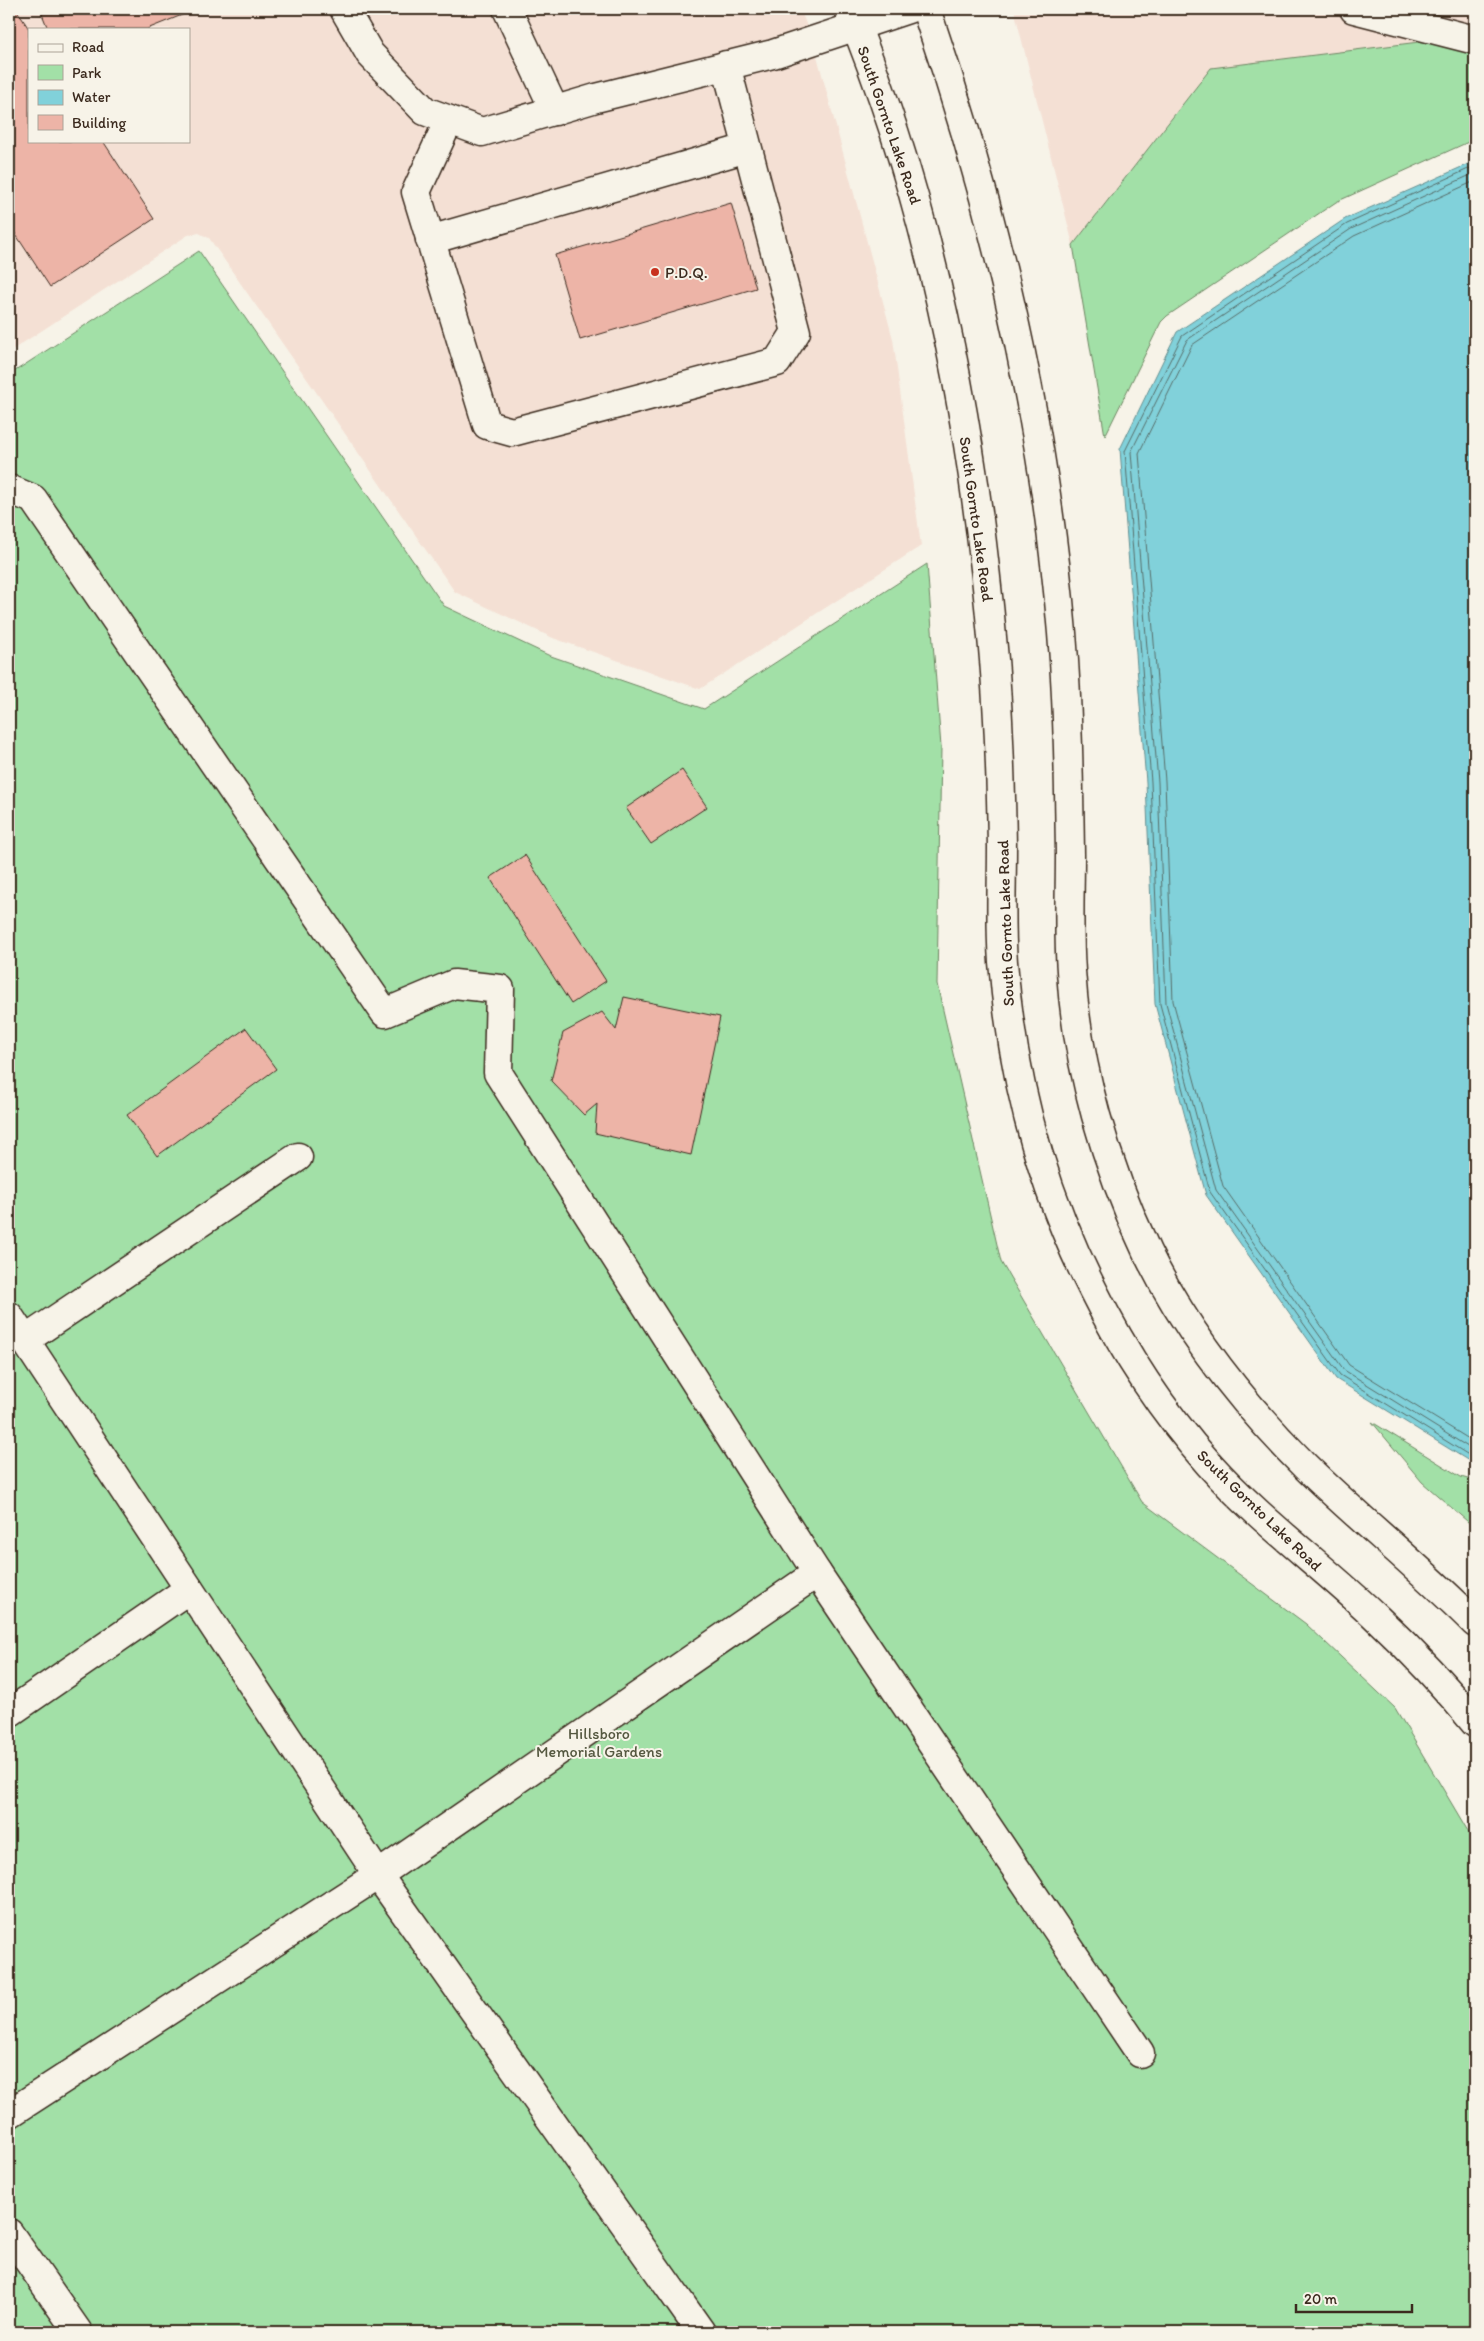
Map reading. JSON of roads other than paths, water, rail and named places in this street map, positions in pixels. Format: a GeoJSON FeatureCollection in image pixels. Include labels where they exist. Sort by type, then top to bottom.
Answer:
{"type":"FeatureCollection","features":[{"type":"Feature","properties":{"kind":"street"},"geometry":{"type":"LineString","coordinates":[[344,9],[370,54],[425,110],[482,132],[555,110],[773,54],[852,17],[908,9]]}},
{"type":"Feature","properties":{"kind":"street"},"geometry":{"type":"LineString","coordinates":[[507,9],[555,110]]}},
{"type":"Feature","properties":{"kind":"street"},"geometry":{"type":"LineString","coordinates":[[926,9],[970,144],[1000,260],[1025,377],[1046,500],[1066,694],[1071,971],[1082,1050],[1095,1108],[1117,1183],[1149,1255],[1182,1314],[1220,1370],[1261,1420],[1306,1468],[1431,1578],[1475,1623]]}},
{"type":"Feature","properties":{"kind":"street"},"geometry":{"type":"LineString","coordinates":[[1354,9],[1475,40]]}},
{"type":"Feature","properties":{"kind":"street","name":"South Gornto Lake Road"},"geometry":{"type":"LineString","coordinates":[[852,17],[886,107],[915,194],[951,356],[968,446],[993,646],[1000,756],[1003,958],[1011,1033],[1036,1149],[1051,1194],[1094,1293],[1144,1378],[1184,1435],[1212,1468],[1267,1521],[1376,1617],[1444,1685],[1475,1723]]}},
{"type":"Feature","properties":{"kind":"street"},"geometry":{"type":"LineString","coordinates":[[450,120],[416,192],[487,425],[512,432],[777,362],[796,332],[726,65]]}},
{"type":"Feature","properties":{"kind":"street"},"geometry":{"type":"LineString","coordinates":[[430,240],[747,148]]}},
{"type":"Feature","properties":{"kind":"street"},"geometry":{"type":"LineString","coordinates":[[9,489],[33,499],[385,1012],[454,984],[500,989],[498,1073],[817,1573],[1140,2053]]}},
{"type":"Feature","properties":{"kind":"street"},"geometry":{"type":"LineString","coordinates":[[25,1340],[298,1157]]}},
{"type":"Feature","properties":{"kind":"street"},"geometry":{"type":"LineString","coordinates":[[9,1316],[378,1875],[701,2332]]}},
{"type":"Feature","properties":{"kind":"street"},"geometry":{"type":"LineString","coordinates":[[9,2114],[378,1875],[817,1573]]}},
{"type":"Feature","properties":{"kind":"street"},"geometry":{"type":"LineString","coordinates":[[9,1713],[189,1589]]}},
{"type":"Feature","properties":{"kind":"street"},"geometry":{"type":"LineString","coordinates":[[9,2233],[78,2332]]}},
{"type":"Feature","properties":{"kind":"water"},"geometry":{"type":"Polygon","coordinates":[[[1475,161],[1475,1457],[1469,1461],[1336,1379],[1206,1195],[1155,1004],[1146,782],[1120,449],[1177,332],[1345,219],[1475,161]]]}},
{"type":"Feature","properties":{"kind":"place","name":"P.D.Q."},"geometry":{"type":"Point","coordinates":[655,272]}},
{"type":"Feature","properties":{"kind":"park label","name":"Hillsboro Memorial Gardens"},"geometry":{"type":"Point","coordinates":[599,1742]}}]}
